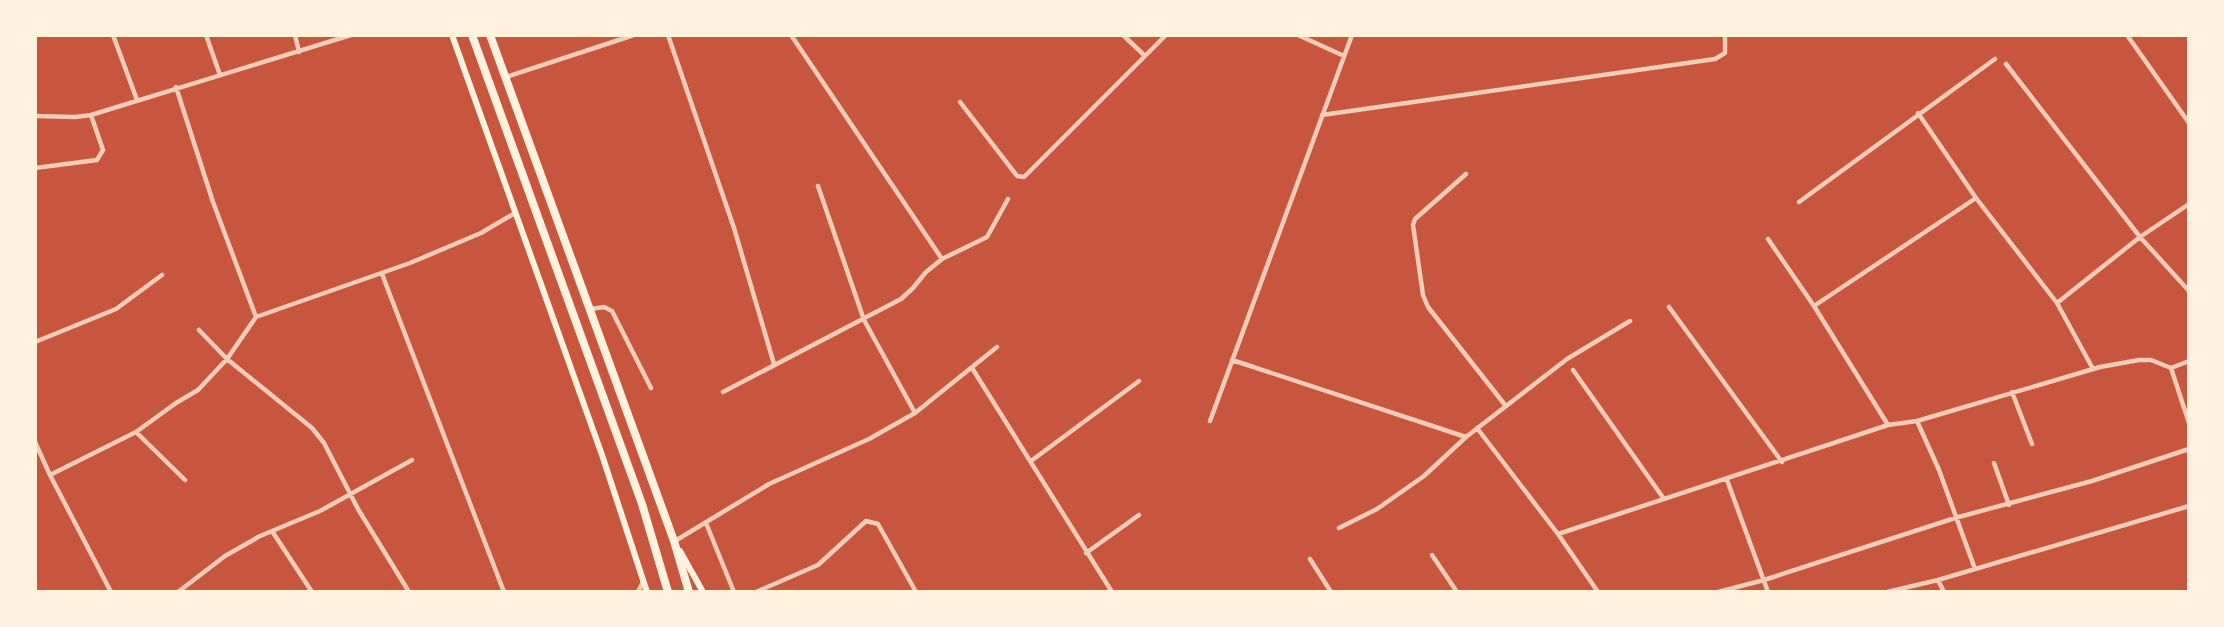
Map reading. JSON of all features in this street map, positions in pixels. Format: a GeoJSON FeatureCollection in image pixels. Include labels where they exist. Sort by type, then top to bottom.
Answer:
{"type":"FeatureCollection","features":[{"type":"Feature","properties":{"kind":"highway"},"geometry":{"type":"LineString","coordinates":[[472,35],[642,504],[668,592]]}},
{"type":"Feature","properties":{"kind":"highway"},"geometry":{"type":"LineString","coordinates":[[490,35],[674,541],[689,592]]}},
{"type":"Feature","properties":{"kind":"main road"},"geometry":{"type":"LineString","coordinates":[[452,35],[602,455],[647,592]]}},
{"type":"Feature","properties":{"kind":"main road"},"geometry":{"type":"LineString","coordinates":[[674,541],[703,592]]}},
{"type":"Feature","properties":{"kind":"street"},"geometry":{"type":"LineString","coordinates":[[113,35],[137,100]]}},
{"type":"Feature","properties":{"kind":"street"},"geometry":{"type":"LineString","coordinates":[[206,35],[220,75]]}},
{"type":"Feature","properties":{"kind":"street"},"geometry":{"type":"LineString","coordinates":[[295,35],[299,52]]}},
{"type":"Feature","properties":{"kind":"street"},"geometry":{"type":"LineString","coordinates":[[35,116],[91,115],[351,35]]}},
{"type":"Feature","properties":{"kind":"street"},"geometry":{"type":"LineString","coordinates":[[505,77],[634,35]]}},
{"type":"Feature","properties":{"kind":"street"},"geometry":{"type":"LineString","coordinates":[[668,35],[734,228],[774,364]]}},
{"type":"Feature","properties":{"kind":"street"},"geometry":{"type":"LineString","coordinates":[[791,35],[942,259]]}},
{"type":"Feature","properties":{"kind":"street"},"geometry":{"type":"LineString","coordinates":[[1123,35],[1145,56]]}},
{"type":"Feature","properties":{"kind":"street"},"geometry":{"type":"LineString","coordinates":[[960,102],[1021,178],[1166,35]]}},
{"type":"Feature","properties":{"kind":"street"},"geometry":{"type":"LineString","coordinates":[[1298,35],[1344,56]]}},
{"type":"Feature","properties":{"kind":"street"},"geometry":{"type":"LineString","coordinates":[[1210,421],[1352,35]]}},
{"type":"Feature","properties":{"kind":"street"},"geometry":{"type":"LineString","coordinates":[[1322,115],[1715,59],[1725,52],[1725,35]]}},
{"type":"Feature","properties":{"kind":"street"},"geometry":{"type":"LineString","coordinates":[[2127,35],[2189,123]]}},
{"type":"Feature","properties":{"kind":"street"},"geometry":{"type":"LineString","coordinates":[[1799,202],[1918,113],[1996,59]]}},
{"type":"Feature","properties":{"kind":"street"},"geometry":{"type":"LineString","coordinates":[[2006,64],[2140,237],[2189,291]]}},
{"type":"Feature","properties":{"kind":"street"},"geometry":{"type":"LineString","coordinates":[[176,87],[213,202],[256,317]]}},
{"type":"Feature","properties":{"kind":"street"},"geometry":{"type":"LineString","coordinates":[[1918,113],[1976,198],[2057,303],[2093,369]]}},
{"type":"Feature","properties":{"kind":"street"},"geometry":{"type":"LineString","coordinates":[[35,169],[97,160],[103,150],[91,115]]}},
{"type":"Feature","properties":{"kind":"street"},"geometry":{"type":"LineString","coordinates":[[1466,174],[1415,219],[1413,225],[1423,295],[1428,307],[1506,405]]}},
{"type":"Feature","properties":{"kind":"street"},"geometry":{"type":"LineString","coordinates":[[818,186],[864,320],[915,413]]}},
{"type":"Feature","properties":{"kind":"street"},"geometry":{"type":"LineString","coordinates":[[1814,306],[1976,198]]}},
{"type":"Feature","properties":{"kind":"street"},"geometry":{"type":"LineString","coordinates":[[723,392],[901,299],[942,259],[987,237],[1008,199]]}},
{"type":"Feature","properties":{"kind":"street"},"geometry":{"type":"LineString","coordinates":[[2057,303],[2140,237],[2189,204]]}},
{"type":"Feature","properties":{"kind":"street"},"geometry":{"type":"LineString","coordinates":[[50,475],[136,432],[198,390],[227,359],[256,317],[382,274],[481,233],[515,213]]}},
{"type":"Feature","properties":{"kind":"street"},"geometry":{"type":"LineString","coordinates":[[1768,239],[1814,306],[1888,425]]}},
{"type":"Feature","properties":{"kind":"street"},"geometry":{"type":"LineString","coordinates":[[382,274],[504,592]]}},
{"type":"Feature","properties":{"kind":"street"},"geometry":{"type":"LineString","coordinates":[[35,342],[116,309],[162,275]]}},
{"type":"Feature","properties":{"kind":"street"},"geometry":{"type":"LineString","coordinates":[[590,309],[604,307],[612,311],[651,388]]}},
{"type":"Feature","properties":{"kind":"street"},"geometry":{"type":"LineString","coordinates":[[1669,307],[1782,462]]}},
{"type":"Feature","properties":{"kind":"street"},"geometry":{"type":"LineString","coordinates":[[1339,528],[1377,509],[1424,476],[1466,437],[1567,359],[1630,321]]}},
{"type":"Feature","properties":{"kind":"street"},"geometry":{"type":"LineString","coordinates":[[199,330],[227,359],[312,428],[324,443],[350,494],[409,592]]}},
{"type":"Feature","properties":{"kind":"street"},"geometry":{"type":"LineString","coordinates":[[674,541],[769,484],[869,439],[915,413],[997,347]]}},
{"type":"Feature","properties":{"kind":"street"},"geometry":{"type":"LineString","coordinates":[[1232,360],[1466,437]]}},
{"type":"Feature","properties":{"kind":"street"},"geometry":{"type":"LineString","coordinates":[[1558,534],[1888,425],[1917,421],[2011,391],[2138,360],[2151,360],[2171,368],[2189,361]]}},
{"type":"Feature","properties":{"kind":"street"},"geometry":{"type":"LineString","coordinates":[[972,368],[1112,592]]}},
{"type":"Feature","properties":{"kind":"street"},"geometry":{"type":"LineString","coordinates":[[2171,368],[2189,423]]}},
{"type":"Feature","properties":{"kind":"street"},"geometry":{"type":"LineString","coordinates":[[1573,370],[1664,499]]}},
{"type":"Feature","properties":{"kind":"street"},"geometry":{"type":"LineString","coordinates":[[1031,461],[1139,381]]}},
{"type":"Feature","properties":{"kind":"street"},"geometry":{"type":"LineString","coordinates":[[2011,391],[2032,444]]}},
{"type":"Feature","properties":{"kind":"street"},"geometry":{"type":"LineString","coordinates":[[1917,421],[1939,470],[1975,569]]}},
{"type":"Feature","properties":{"kind":"street"},"geometry":{"type":"LineString","coordinates":[[1478,428],[1598,592]]}},
{"type":"Feature","properties":{"kind":"street"},"geometry":{"type":"LineString","coordinates":[[136,432],[185,480]]}},
{"type":"Feature","properties":{"kind":"street"},"geometry":{"type":"LineString","coordinates":[[35,442],[111,592]]}},
{"type":"Feature","properties":{"kind":"street"},"geometry":{"type":"LineString","coordinates":[[1718,592],[2189,449]]}},
{"type":"Feature","properties":{"kind":"street"},"geometry":{"type":"LineString","coordinates":[[178,592],[225,555],[320,511],[412,460]]}},
{"type":"Feature","properties":{"kind":"street"},"geometry":{"type":"LineString","coordinates":[[1994,463],[2009,505]]}},
{"type":"Feature","properties":{"kind":"street"},"geometry":{"type":"LineString","coordinates":[[1727,480],[1768,592]]}},
{"type":"Feature","properties":{"kind":"street"},"geometry":{"type":"LineString","coordinates":[[1887,592],[1938,580],[2189,506]]}},
{"type":"Feature","properties":{"kind":"street"},"geometry":{"type":"LineString","coordinates":[[1086,553],[1139,515]]}},
{"type":"Feature","properties":{"kind":"street"},"geometry":{"type":"LineString","coordinates":[[755,592],[818,565],[866,521],[878,524],[916,592]]}},
{"type":"Feature","properties":{"kind":"street"},"geometry":{"type":"LineString","coordinates":[[706,523],[734,592]]}},
{"type":"Feature","properties":{"kind":"street"},"geometry":{"type":"LineString","coordinates":[[272,531],[312,592]]}},
{"type":"Feature","properties":{"kind":"street"},"geometry":{"type":"LineString","coordinates":[[1432,555],[1457,592]]}},
{"type":"Feature","properties":{"kind":"street"},"geometry":{"type":"LineString","coordinates":[[1310,559],[1331,592]]}},
{"type":"Feature","properties":{"kind":"street"},"geometry":{"type":"LineString","coordinates":[[1938,580],[1944,592]]}},
{"type":"Feature","properties":{"kind":"street"},"geometry":{"type":"LineString","coordinates":[[638,592],[643,582]]}}]}
